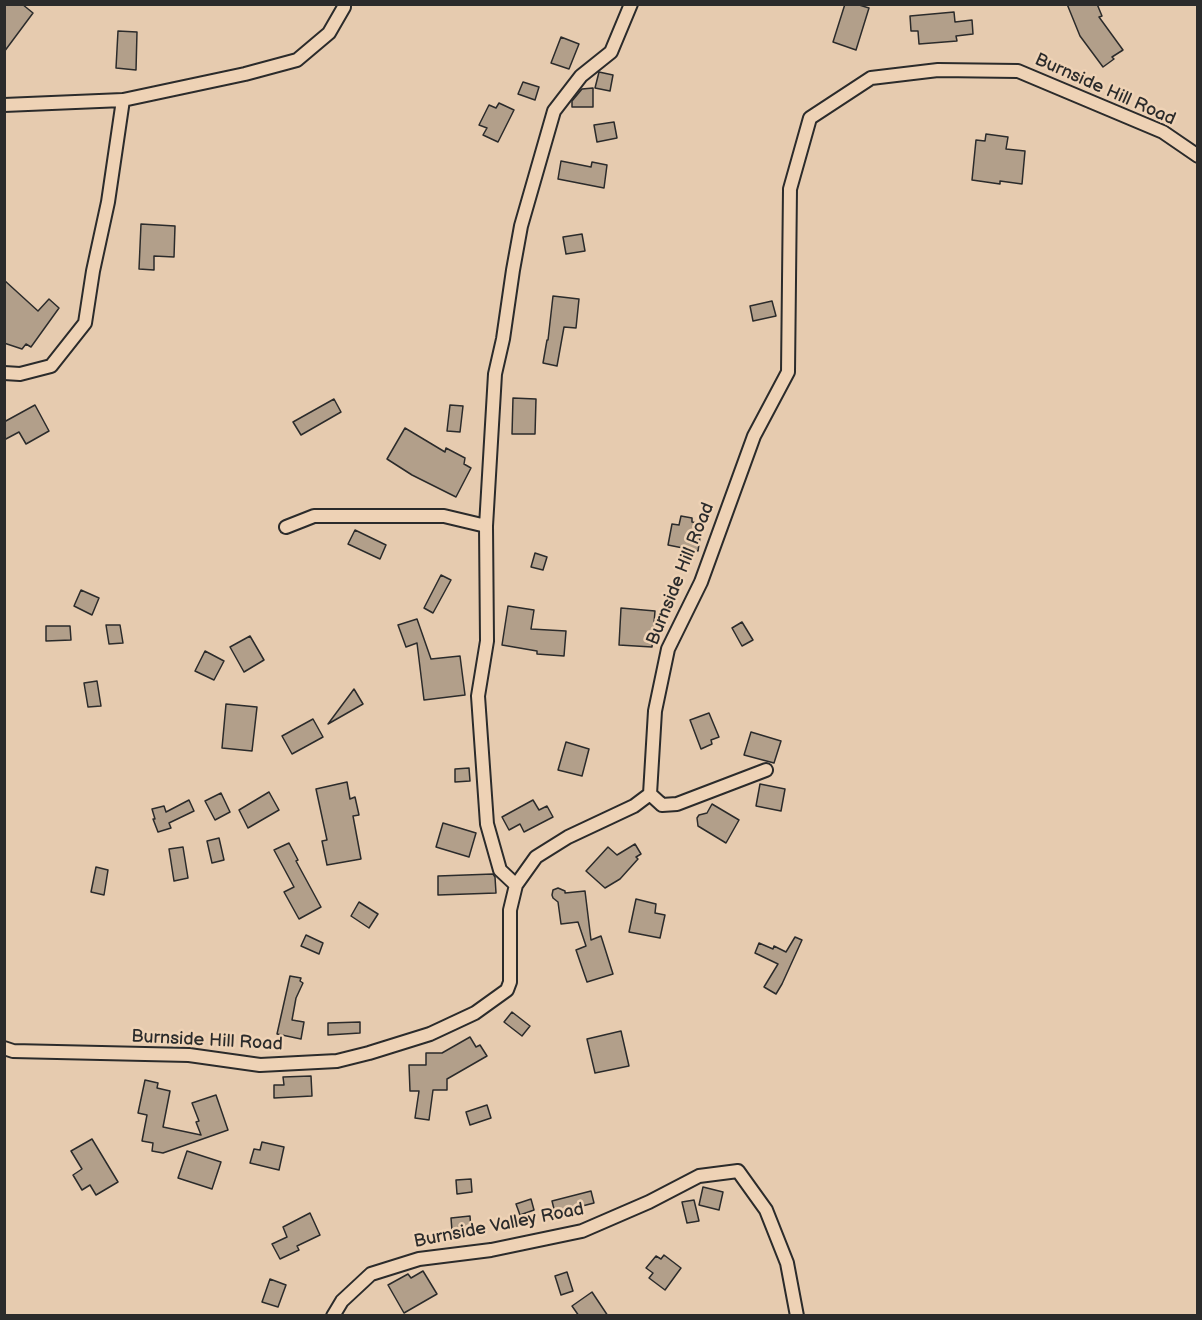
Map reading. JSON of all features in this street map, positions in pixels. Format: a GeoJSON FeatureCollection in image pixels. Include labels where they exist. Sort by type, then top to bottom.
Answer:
{"type":"FeatureCollection","features":[{"type":"Feature","properties":{"kind":"street"},"geometry":{"type":"LineString","coordinates":[[4,105],[123,100],[245,74],[297,60],[329,33],[344,8],[344,4]]}},
{"type":"Feature","properties":{"kind":"street"},"geometry":{"type":"LineString","coordinates":[[516,885],[500,870],[487,824],[478,696],[487,641],[486,526],[495,374],[503,339],[521,226],[554,111],[581,76],[611,52],[631,4]]}},
{"type":"Feature","properties":{"kind":"street","name":"Burnside Hill Road"},"geometry":{"type":"LineString","coordinates":[[4,1048],[13,1051],[189,1055],[260,1065],[337,1061],[430,1034],[475,1013],[507,990],[510,982],[510,910],[516,885],[536,857],[568,837],[634,806],[650,794],[655,711],[668,649],[701,582],[754,436],[788,372],[790,189],[810,118],[871,78],[938,70],[1018,70],[1163,132],[1197,156]]}},
{"type":"Feature","properties":{"kind":"street"},"geometry":{"type":"LineString","coordinates":[[4,373],[20,374],[51,366],[85,323],[93,271],[108,202],[123,100]]}},
{"type":"Feature","properties":{"kind":"street"},"geometry":{"type":"LineString","coordinates":[[286,527],[314,516],[444,516],[486,526]]}},
{"type":"Feature","properties":{"kind":"street"},"geometry":{"type":"LineString","coordinates":[[650,794],[662,805],[677,804],[766,770]]}},
{"type":"Feature","properties":{"kind":"street","name":"Burnside Valley Road"},"geometry":{"type":"LineString","coordinates":[[333,1316],[342,1301],[371,1274],[418,1259],[491,1250],[582,1231],[649,1202],[699,1176],[738,1171],[766,1210],[787,1263],[797,1316]]}},
{"type":"Feature","properties":{"kind":"building"},"geometry":{"type":"Polygon","coordinates":[[[4,4],[22,4],[33,13],[4,52],[4,4]]]}},
{"type":"Feature","properties":{"kind":"building"},"geometry":{"type":"Polygon","coordinates":[[[845,4],[856,4],[869,8],[856,50],[833,42],[845,4]]]}},
{"type":"Feature","properties":{"kind":"building"},"geometry":{"type":"Polygon","coordinates":[[[1067,4],[1097,4],[1102,16],[1099,17],[1123,50],[1103,67],[1080,36],[1067,4]]]}},
{"type":"Feature","properties":{"kind":"building"},"geometry":{"type":"Polygon","coordinates":[[[954,12],[955,22],[972,20],[973,34],[956,36],[957,41],[919,44],[918,31],[911,31],[910,16],[954,12]]]}},
{"type":"Feature","properties":{"kind":"building"},"geometry":{"type":"Polygon","coordinates":[[[118,31],[137,32],[136,70],[116,68],[118,31]]]}},
{"type":"Feature","properties":{"kind":"building"},"geometry":{"type":"Polygon","coordinates":[[[561,37],[579,44],[569,69],[551,63],[561,37]]]}},
{"type":"Feature","properties":{"kind":"building"},"geometry":{"type":"Polygon","coordinates":[[[599,72],[613,75],[610,91],[595,88],[599,72]]]}},
{"type":"Feature","properties":{"kind":"building"},"geometry":{"type":"Polygon","coordinates":[[[523,82],[539,87],[535,100],[518,94],[523,82]]]}},
{"type":"Feature","properties":{"kind":"building"},"geometry":{"type":"Polygon","coordinates":[[[593,88],[593,107],[572,107],[572,101],[582,89],[593,88]]]}},
{"type":"Feature","properties":{"kind":"building"},"geometry":{"type":"Polygon","coordinates":[[[499,103],[514,110],[498,142],[483,135],[487,128],[479,125],[489,105],[496,108],[499,103]]]}},
{"type":"Feature","properties":{"kind":"building"},"geometry":{"type":"Polygon","coordinates":[[[614,122],[617,138],[597,142],[594,125],[614,122]]]}},
{"type":"Feature","properties":{"kind":"building"},"geometry":{"type":"Polygon","coordinates":[[[986,134],[1008,137],[1006,149],[1025,151],[1022,184],[972,180],[976,140],[985,141],[986,134]]]}},
{"type":"Feature","properties":{"kind":"building"},"geometry":{"type":"Polygon","coordinates":[[[561,161],[591,167],[592,162],[607,165],[604,188],[558,179],[561,161]]]}},
{"type":"Feature","properties":{"kind":"building"},"geometry":{"type":"Polygon","coordinates":[[[141,224],[175,226],[174,257],[154,256],[154,270],[139,269],[141,224]]]}},
{"type":"Feature","properties":{"kind":"building"},"geometry":{"type":"Polygon","coordinates":[[[582,234],[585,251],[566,254],[563,237],[582,234]]]}},
{"type":"Feature","properties":{"kind":"building"},"geometry":{"type":"Polygon","coordinates":[[[4,280],[38,311],[49,299],[59,308],[31,347],[26,344],[22,349],[4,343],[4,280]]]}},
{"type":"Feature","properties":{"kind":"building"},"geometry":{"type":"Polygon","coordinates":[[[553,296],[579,299],[576,328],[564,327],[557,366],[543,363],[553,296]]]}},
{"type":"Feature","properties":{"kind":"building"},"geometry":{"type":"Polygon","coordinates":[[[772,301],[776,316],[753,321],[750,306],[772,301]]]}},
{"type":"Feature","properties":{"kind":"building"},"geometry":{"type":"Polygon","coordinates":[[[513,398],[536,399],[535,434],[512,434],[513,398]]]}},
{"type":"Feature","properties":{"kind":"building"},"geometry":{"type":"Polygon","coordinates":[[[334,399],[341,412],[301,435],[293,422],[334,399]]]}},
{"type":"Feature","properties":{"kind":"building"},"geometry":{"type":"Polygon","coordinates":[[[35,405],[49,431],[26,444],[19,432],[4,440],[4,422],[35,405]]]}},
{"type":"Feature","properties":{"kind":"building"},"geometry":{"type":"Polygon","coordinates":[[[450,405],[463,406],[460,432],[447,431],[450,405]]]}},
{"type":"Feature","properties":{"kind":"building"},"geometry":{"type":"Polygon","coordinates":[[[405,428],[445,452],[446,448],[465,458],[464,464],[471,468],[456,497],[412,475],[387,459],[405,428]]]}},
{"type":"Feature","properties":{"kind":"building"},"geometry":{"type":"Polygon","coordinates":[[[681,516],[692,518],[692,522],[702,524],[698,551],[668,545],[672,524],[679,525],[681,516]]]}},
{"type":"Feature","properties":{"kind":"building"},"geometry":{"type":"Polygon","coordinates":[[[355,530],[386,545],[380,559],[348,544],[355,530]]]}},
{"type":"Feature","properties":{"kind":"building"},"geometry":{"type":"Polygon","coordinates":[[[535,553],[547,557],[543,570],[531,567],[535,553]]]}},
{"type":"Feature","properties":{"kind":"building"},"geometry":{"type":"Polygon","coordinates":[[[441,575],[451,580],[433,613],[424,608],[441,575]]]}},
{"type":"Feature","properties":{"kind":"building"},"geometry":{"type":"Polygon","coordinates":[[[81,590],[99,598],[92,615],[74,606],[81,590]]]}},
{"type":"Feature","properties":{"kind":"building"},"geometry":{"type":"Polygon","coordinates":[[[508,606],[534,610],[531,629],[566,631],[564,656],[537,654],[537,651],[502,645],[508,606]]]}},
{"type":"Feature","properties":{"kind":"building"},"geometry":{"type":"Polygon","coordinates":[[[621,608],[655,611],[652,647],[619,645],[621,608]]]}},
{"type":"Feature","properties":{"kind":"building"},"geometry":{"type":"Polygon","coordinates":[[[417,619],[431,659],[460,656],[465,695],[424,700],[417,643],[406,647],[398,625],[417,619]]]}},
{"type":"Feature","properties":{"kind":"building"},"geometry":{"type":"Polygon","coordinates":[[[742,622],[753,640],[742,646],[732,628],[742,622]]]}},
{"type":"Feature","properties":{"kind":"building"},"geometry":{"type":"Polygon","coordinates":[[[106,625],[120,625],[123,643],[109,644],[106,625]]]}},
{"type":"Feature","properties":{"kind":"building"},"geometry":{"type":"Polygon","coordinates":[[[46,626],[70,626],[71,640],[46,641],[46,626]]]}},
{"type":"Feature","properties":{"kind":"building"},"geometry":{"type":"Polygon","coordinates":[[[250,636],[264,660],[244,672],[230,647],[250,636]]]}},
{"type":"Feature","properties":{"kind":"building"},"geometry":{"type":"Polygon","coordinates":[[[205,651],[224,661],[214,680],[195,671],[205,651]]]}},
{"type":"Feature","properties":{"kind":"building"},"geometry":{"type":"Polygon","coordinates":[[[97,681],[101,706],[88,707],[84,683],[97,681]]]}},
{"type":"Feature","properties":{"kind":"building"},"geometry":{"type":"Polygon","coordinates":[[[354,689],[363,704],[328,724],[354,689]]]}},
{"type":"Feature","properties":{"kind":"building"},"geometry":{"type":"Polygon","coordinates":[[[226,704],[257,707],[252,751],[222,748],[226,704]]]}},
{"type":"Feature","properties":{"kind":"building"},"geometry":{"type":"Polygon","coordinates":[[[709,713],[719,737],[711,740],[712,744],[701,749],[690,720],[709,713]]]}},
{"type":"Feature","properties":{"kind":"building"},"geometry":{"type":"Polygon","coordinates":[[[313,719],[323,737],[292,754],[282,736],[313,719]]]}},
{"type":"Feature","properties":{"kind":"building"},"geometry":{"type":"Polygon","coordinates":[[[751,732],[781,741],[774,763],[744,755],[751,732]]]}},
{"type":"Feature","properties":{"kind":"building"},"geometry":{"type":"Polygon","coordinates":[[[566,742],[589,749],[582,776],[558,770],[566,742]]]}},
{"type":"Feature","properties":{"kind":"building"},"geometry":{"type":"Polygon","coordinates":[[[469,768],[470,781],[455,782],[455,769],[469,768]]]}},
{"type":"Feature","properties":{"kind":"building"},"geometry":{"type":"Polygon","coordinates":[[[347,782],[350,799],[355,797],[359,815],[353,816],[361,859],[327,865],[322,841],[327,840],[316,789],[347,782]]]}},
{"type":"Feature","properties":{"kind":"building"},"geometry":{"type":"Polygon","coordinates":[[[760,784],[785,789],[781,811],[756,806],[760,784]]]}},
{"type":"Feature","properties":{"kind":"building"},"geometry":{"type":"Polygon","coordinates":[[[269,792],[279,810],[248,828],[239,810],[269,792]]]}},
{"type":"Feature","properties":{"kind":"building"},"geometry":{"type":"Polygon","coordinates":[[[221,793],[230,812],[215,820],[205,801],[221,793]]]}},
{"type":"Feature","properties":{"kind":"building"},"geometry":{"type":"Polygon","coordinates":[[[189,800],[194,811],[169,823],[171,828],[158,832],[152,809],[164,806],[166,812],[189,800]]]}},
{"type":"Feature","properties":{"kind":"building"},"geometry":{"type":"Polygon","coordinates":[[[533,800],[539,810],[547,806],[553,817],[524,832],[520,824],[509,830],[502,817],[533,800]]]}},
{"type":"Feature","properties":{"kind":"building"},"geometry":{"type":"Polygon","coordinates":[[[712,804],[739,820],[726,843],[698,826],[697,818],[707,813],[712,804]]]}},
{"type":"Feature","properties":{"kind":"building"},"geometry":{"type":"Polygon","coordinates":[[[443,823],[476,833],[469,857],[436,847],[443,823]]]}},
{"type":"Feature","properties":{"kind":"building"},"geometry":{"type":"Polygon","coordinates":[[[219,838],[224,860],[212,863],[207,841],[219,838]]]}},
{"type":"Feature","properties":{"kind":"building"},"geometry":{"type":"Polygon","coordinates":[[[289,843],[321,907],[299,919],[284,892],[294,887],[274,850],[289,843]]]}},
{"type":"Feature","properties":{"kind":"building"},"geometry":{"type":"Polygon","coordinates":[[[635,844],[641,854],[636,857],[638,859],[620,879],[605,888],[586,871],[608,847],[617,855],[635,844]]]}},
{"type":"Feature","properties":{"kind":"building"},"geometry":{"type":"Polygon","coordinates":[[[183,847],[188,878],[174,881],[169,849],[183,847]]]}},
{"type":"Feature","properties":{"kind":"building"},"geometry":{"type":"Polygon","coordinates":[[[96,867],[108,870],[104,895],[91,892],[96,867]]]}},
{"type":"Feature","properties":{"kind":"building"},"geometry":{"type":"Polygon","coordinates":[[[493,874],[496,893],[438,895],[438,876],[493,874]]]}},
{"type":"Feature","properties":{"kind":"building"},"geometry":{"type":"Polygon","coordinates":[[[558,888],[565,893],[585,891],[591,940],[601,936],[613,974],[587,982],[576,950],[586,946],[578,922],[561,924],[558,902],[552,895],[553,890],[558,888]]]}},
{"type":"Feature","properties":{"kind":"building"},"geometry":{"type":"Polygon","coordinates":[[[636,899],[656,904],[655,913],[665,915],[660,938],[629,932],[636,899]]]}},
{"type":"Feature","properties":{"kind":"building"},"geometry":{"type":"Polygon","coordinates":[[[359,902],[378,914],[369,928],[351,916],[359,902]]]}},
{"type":"Feature","properties":{"kind":"building"},"geometry":{"type":"Polygon","coordinates":[[[306,935],[323,943],[319,954],[301,946],[306,935]]]}},
{"type":"Feature","properties":{"kind":"building"},"geometry":{"type":"Polygon","coordinates":[[[795,937],[802,940],[776,994],[764,987],[778,964],[755,953],[759,943],[773,949],[774,946],[786,952],[795,937]]]}},
{"type":"Feature","properties":{"kind":"building"},"geometry":{"type":"Polygon","coordinates":[[[290,976],[301,978],[300,981],[303,983],[296,998],[292,1020],[304,1022],[301,1039],[277,1034],[290,976]]]}},
{"type":"Feature","properties":{"kind":"building"},"geometry":{"type":"Polygon","coordinates":[[[512,1012],[530,1026],[522,1036],[504,1022],[512,1012]]]}},
{"type":"Feature","properties":{"kind":"building"},"geometry":{"type":"Polygon","coordinates":[[[360,1022],[360,1033],[328,1035],[328,1023],[360,1022]]]}},
{"type":"Feature","properties":{"kind":"building"},"geometry":{"type":"Polygon","coordinates":[[[621,1031],[629,1066],[595,1073],[587,1039],[621,1031]]]}},
{"type":"Feature","properties":{"kind":"building"},"geometry":{"type":"Polygon","coordinates":[[[470,1037],[476,1047],[480,1045],[487,1056],[447,1079],[447,1090],[433,1090],[429,1120],[415,1118],[419,1091],[410,1091],[409,1065],[426,1065],[426,1053],[442,1053],[470,1037]]]}},
{"type":"Feature","properties":{"kind":"building"},"geometry":{"type":"Polygon","coordinates":[[[311,1076],[312,1096],[274,1098],[274,1085],[284,1085],[283,1077],[311,1076]]]}},
{"type":"Feature","properties":{"kind":"building"},"geometry":{"type":"Polygon","coordinates":[[[145,1080],[158,1083],[157,1088],[170,1091],[163,1127],[201,1135],[196,1122],[199,1121],[192,1103],[216,1095],[228,1130],[163,1153],[152,1151],[153,1143],[142,1141],[147,1115],[138,1113],[145,1080]]]}},
{"type":"Feature","properties":{"kind":"building"},"geometry":{"type":"Polygon","coordinates":[[[487,1105],[491,1118],[470,1125],[466,1112],[487,1105]]]}},
{"type":"Feature","properties":{"kind":"building"},"geometry":{"type":"Polygon","coordinates":[[[92,1139],[118,1182],[96,1195],[90,1185],[82,1190],[73,1175],[82,1169],[71,1151],[92,1139]]]}},
{"type":"Feature","properties":{"kind":"building"},"geometry":{"type":"Polygon","coordinates":[[[262,1142],[284,1147],[279,1170],[250,1163],[254,1149],[260,1150],[262,1142]]]}},
{"type":"Feature","properties":{"kind":"building"},"geometry":{"type":"Polygon","coordinates":[[[187,1151],[221,1162],[212,1189],[178,1178],[187,1151]]]}},
{"type":"Feature","properties":{"kind":"building"},"geometry":{"type":"Polygon","coordinates":[[[471,1179],[472,1192],[457,1194],[456,1180],[471,1179]]]}},
{"type":"Feature","properties":{"kind":"building"},"geometry":{"type":"Polygon","coordinates":[[[703,1187],[723,1192],[719,1210],[699,1205],[703,1187]]]}},
{"type":"Feature","properties":{"kind":"building"},"geometry":{"type":"Polygon","coordinates":[[[591,1191],[594,1203],[555,1213],[552,1201],[591,1191]]]}},
{"type":"Feature","properties":{"kind":"building"},"geometry":{"type":"Polygon","coordinates":[[[531,1199],[534,1210],[520,1215],[516,1204],[531,1199]]]}},
{"type":"Feature","properties":{"kind":"building"},"geometry":{"type":"Polygon","coordinates":[[[694,1200],[699,1221],[687,1223],[682,1202],[694,1200]]]}},
{"type":"Feature","properties":{"kind":"building"},"geometry":{"type":"Polygon","coordinates":[[[310,1213],[320,1235],[297,1246],[299,1250],[280,1259],[272,1244],[287,1237],[283,1227],[310,1213]]]}},
{"type":"Feature","properties":{"kind":"building"},"geometry":{"type":"Polygon","coordinates":[[[470,1216],[471,1230],[452,1231],[451,1218],[470,1216]]]}},
{"type":"Feature","properties":{"kind":"building"},"geometry":{"type":"Polygon","coordinates":[[[664,1255],[681,1268],[665,1290],[649,1278],[653,1273],[646,1268],[656,1256],[661,1259],[664,1255]]]}},
{"type":"Feature","properties":{"kind":"building"},"geometry":{"type":"Polygon","coordinates":[[[423,1271],[437,1294],[404,1313],[388,1285],[408,1274],[411,1278],[423,1271]]]}},
{"type":"Feature","properties":{"kind":"building"},"geometry":{"type":"Polygon","coordinates":[[[567,1272],[573,1291],[561,1295],[555,1276],[567,1272]]]}},
{"type":"Feature","properties":{"kind":"building"},"geometry":{"type":"Polygon","coordinates":[[[270,1279],[286,1285],[278,1307],[262,1302],[270,1279]]]}},
{"type":"Feature","properties":{"kind":"building"},"geometry":{"type":"Polygon","coordinates":[[[592,1292],[608,1316],[579,1316],[572,1306],[592,1292]]]}}]}
